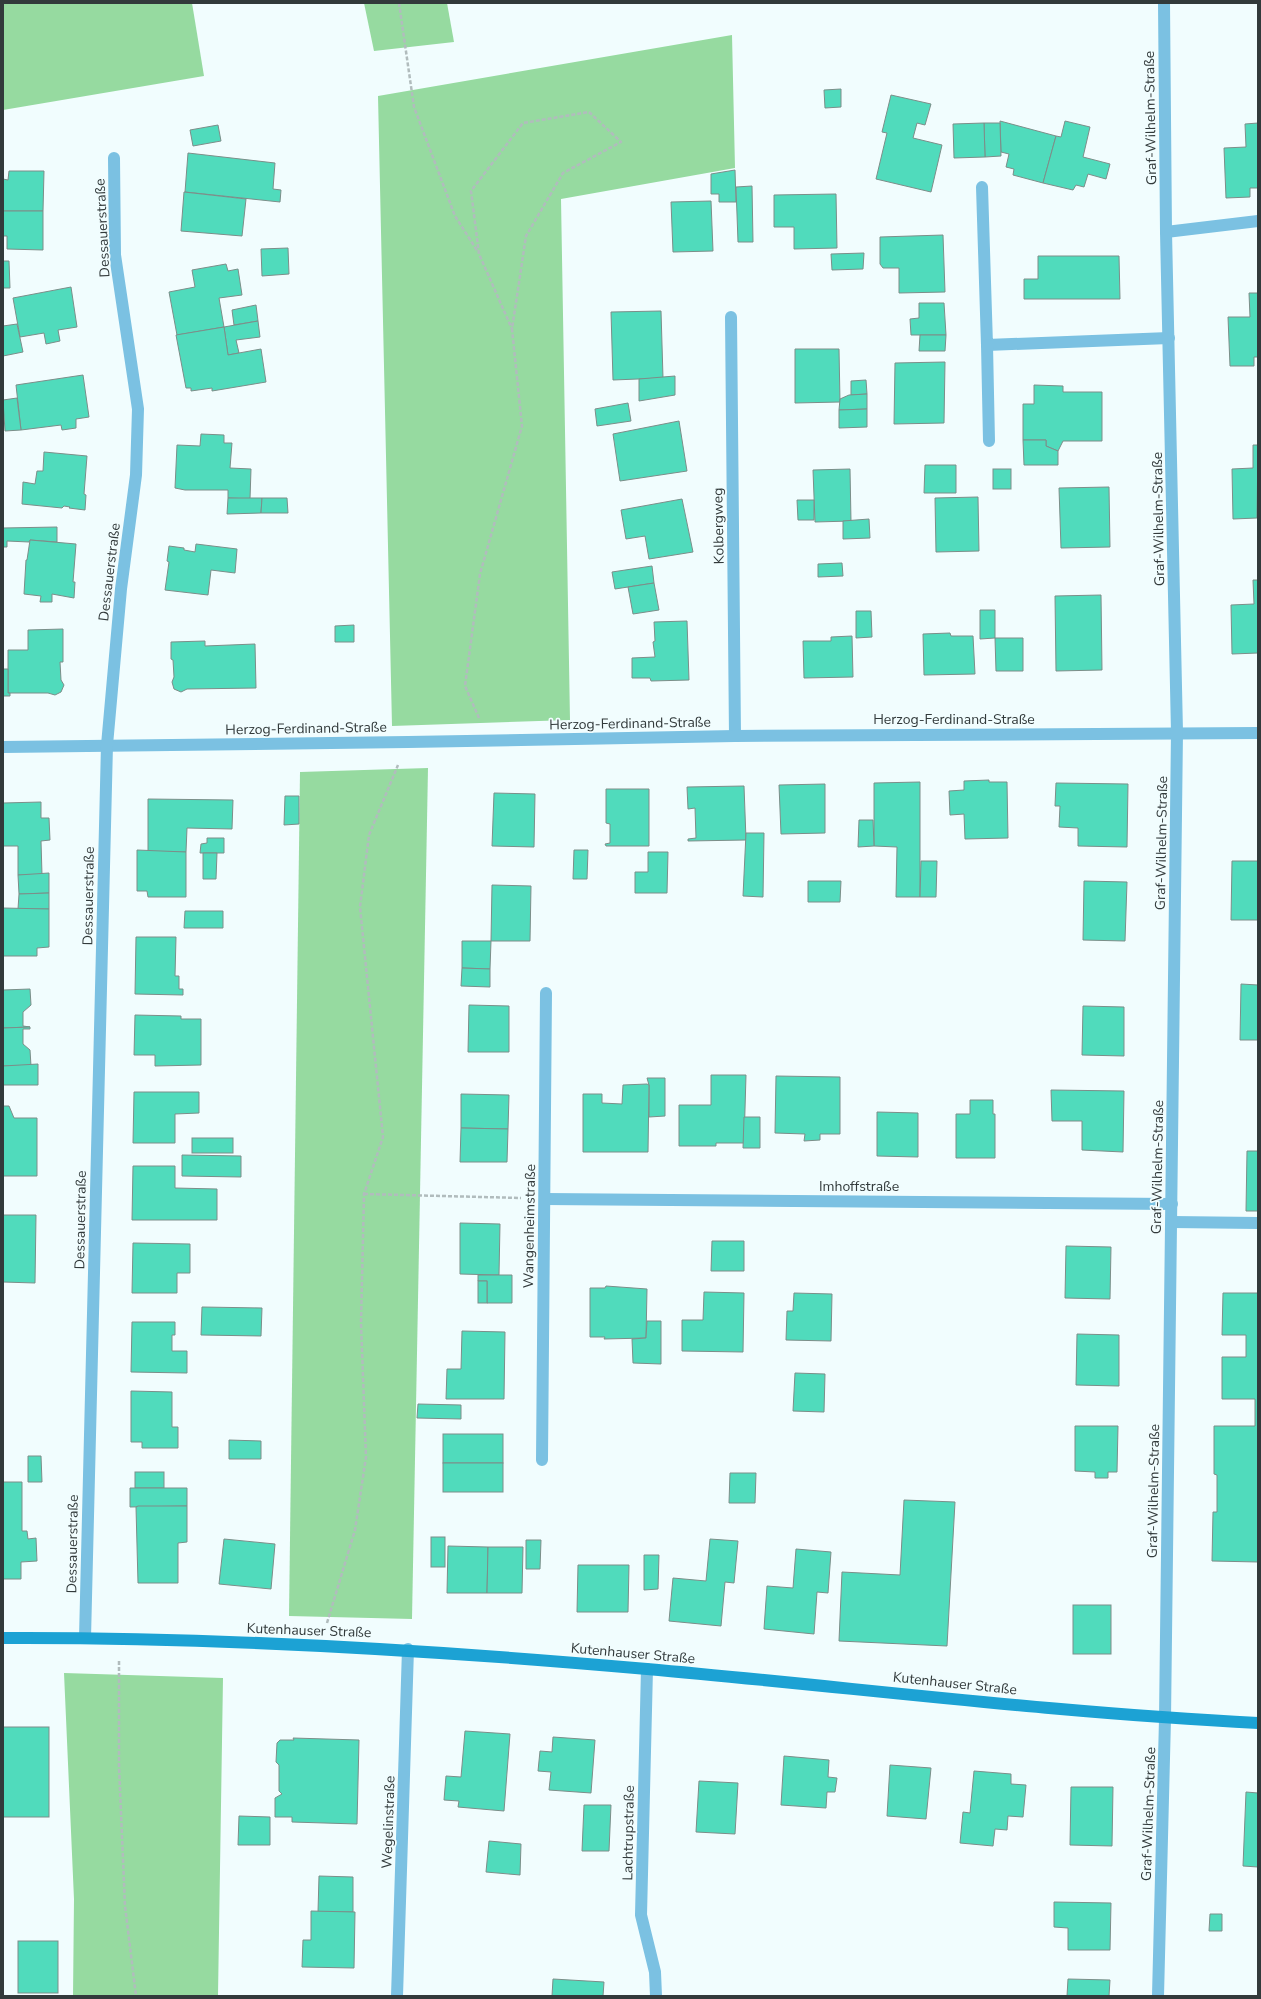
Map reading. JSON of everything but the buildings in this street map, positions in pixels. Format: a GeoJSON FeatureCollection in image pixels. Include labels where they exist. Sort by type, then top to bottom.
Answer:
{"type":"FeatureCollection","features":[{"type":"Feature","properties":{"kind":"street","name":"Graf-Wilhelm-Straße"},"geometry":{"type":"LineString","coordinates":[[1158,1996],[1165,1718],[1177,732],[1166,232],[1164,3]]}},
{"type":"Feature","properties":{"kind":"street","name":"Dessauerstraße"},"geometry":{"type":"LineString","coordinates":[[84,1638],[107,746],[121,589],[136,475],[138,409],[115,255],[114,158]]}},
{"type":"Feature","properties":{"kind":"street"},"geometry":{"type":"LineString","coordinates":[[982,187],[988,345],[989,441]]}},
{"type":"Feature","properties":{"kind":"street"},"geometry":{"type":"LineString","coordinates":[[1166,232],[1258,222]]}},
{"type":"Feature","properties":{"kind":"street","name":"Kolbergweg"},"geometry":{"type":"LineString","coordinates":[[731,317],[734,736]]}},
{"type":"Feature","properties":{"kind":"street"},"geometry":{"type":"LineString","coordinates":[[988,345],[1169,338]]}},
{"type":"Feature","properties":{"kind":"street","name":"Herzog-Ferdinand-Straße"},"geometry":{"type":"LineString","coordinates":[[3,747],[488,741],[734,736],[1177,732],[1258,733]]}},
{"type":"Feature","properties":{"kind":"street","name":"Wangenheimstraße"},"geometry":{"type":"LineString","coordinates":[[542,1460],[546,993]]}},
{"type":"Feature","properties":{"kind":"street","name":"Imhoffstraße"},"geometry":{"type":"LineString","coordinates":[[545,1199],[1172,1204]]}},
{"type":"Feature","properties":{"kind":"street"},"geometry":{"type":"LineString","coordinates":[[1172,1222],[1258,1223]]}},
{"type":"Feature","properties":{"kind":"street","name":"Kutenhauser Straße"},"geometry":{"type":"LineString","coordinates":[[3,1638],[84,1638],[408,1649],[647,1669],[1165,1718],[1258,1723]]}},
{"type":"Feature","properties":{"kind":"street","name":"Wegelinstraße"},"geometry":{"type":"LineString","coordinates":[[397,1996],[408,1649]]}},
{"type":"Feature","properties":{"kind":"street","name":"Lachtrupstraße"},"geometry":{"type":"LineString","coordinates":[[647,1669],[642,1915],[655,1972],[656,1996]]}},
{"type":"Feature","properties":{"kind":"path"},"geometry":{"type":"LineString","coordinates":[[399,3],[414,107],[455,216],[479,254],[512,329]]}},
{"type":"Feature","properties":{"kind":"path"},"geometry":{"type":"LineString","coordinates":[[479,254],[471,191],[523,123],[588,112],[621,142],[563,173],[526,236],[512,329],[522,426],[480,574],[465,686],[488,741]]}},
{"type":"Feature","properties":{"kind":"path"},"geometry":{"type":"LineString","coordinates":[[321,1645],[355,1530],[366,1457],[362,1324],[364,1194],[382,1137],[360,908],[369,835],[408,742]]}},
{"type":"Feature","properties":{"kind":"path"},"geometry":{"type":"LineString","coordinates":[[364,1194],[545,1199]]}},
{"type":"Feature","properties":{"kind":"path"},"geometry":{"type":"LineString","coordinates":[[118,1639],[119,1766],[125,1906],[136,1996]]}},
{"type":"Feature","properties":{"kind":"green space"},"geometry":{"type":"Polygon","coordinates":[[[3,3],[192,3],[204,76],[3,110],[3,3]]]}},
{"type":"Feature","properties":{"kind":"green space"},"geometry":{"type":"Polygon","coordinates":[[[364,3],[447,3],[454,42],[374,51],[364,3]]]}},
{"type":"Feature","properties":{"kind":"green space"},"geometry":{"type":"Polygon","coordinates":[[[732,35],[735,168],[561,199],[570,720],[392,726],[378,96],[732,35]]]}},
{"type":"Feature","properties":{"kind":"green space"},"geometry":{"type":"Polygon","coordinates":[[[428,768],[412,1619],[289,1616],[300,772],[428,768]]]}},
{"type":"Feature","properties":{"kind":"green space"},"geometry":{"type":"Polygon","coordinates":[[[64,1673],[223,1678],[218,1996],[73,1996],[74,1899],[64,1673]]]}}]}
